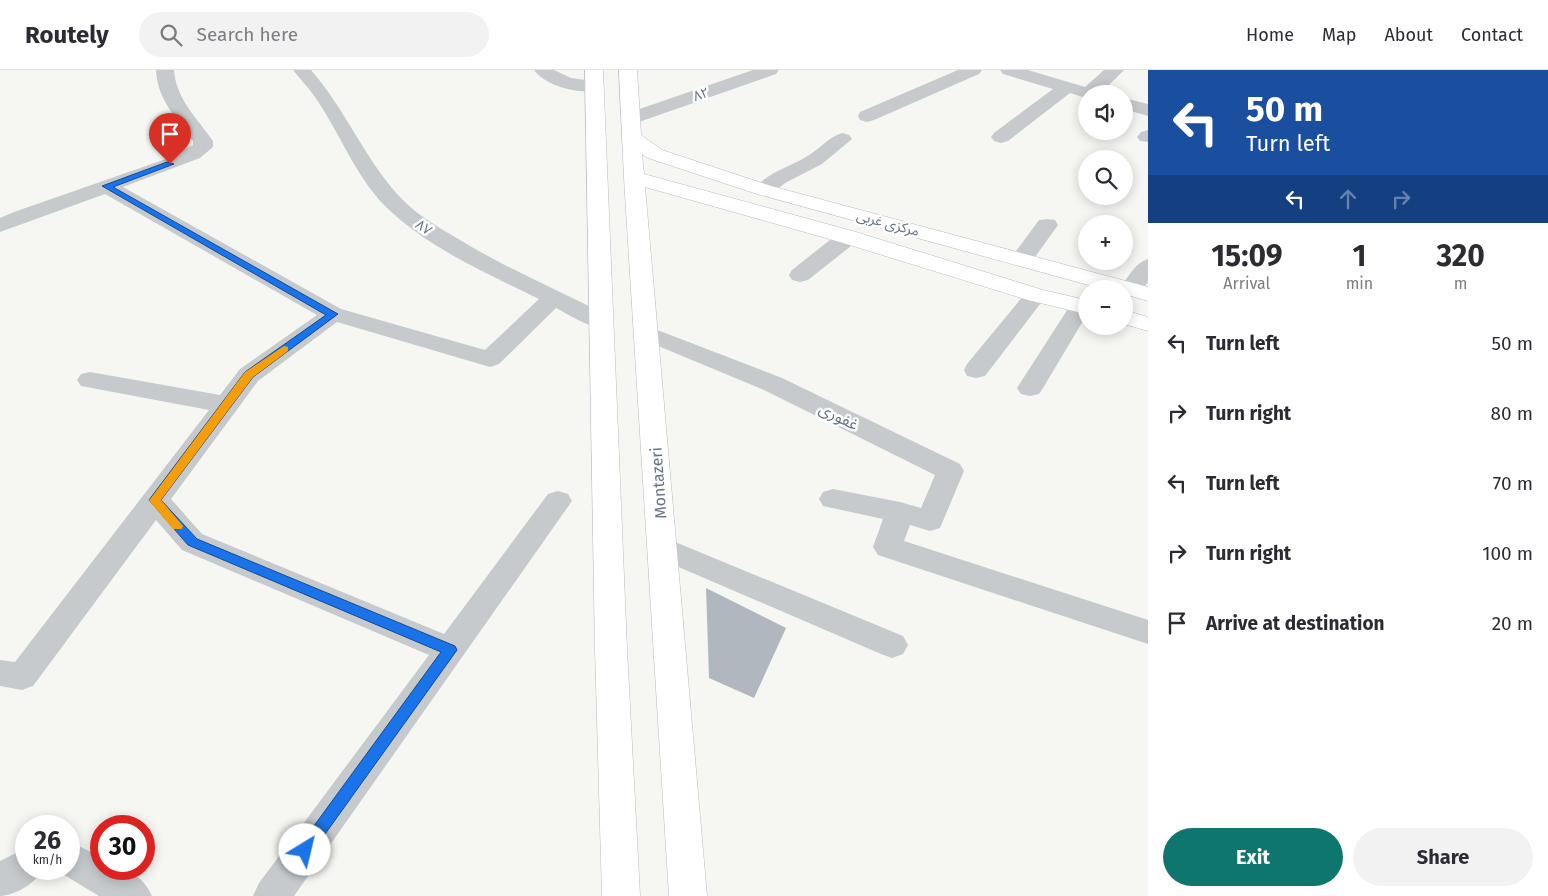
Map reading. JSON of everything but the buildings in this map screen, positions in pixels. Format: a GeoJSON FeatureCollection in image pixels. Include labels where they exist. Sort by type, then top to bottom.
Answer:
{"type":"FeatureCollection","features":[{"type":"Feature","properties":{"kind":"main road","name":"Montazeri"},"geometry":{"type":"LineString","coordinates":[[628,70],[634,178],[648,334],[688,896]]}},
{"type":"Feature","properties":{"kind":"main road"},"geometry":{"type":"LineString","coordinates":[[595,78],[611,649],[621,896]]}},
{"type":"Feature","properties":{"kind":"main road","name":"مرکزی غربی"},"geometry":{"type":"LineString","coordinates":[[632,128],[656,154],[764,190],[1139,292]]}},
{"type":"Feature","properties":{"kind":"main road","name":"مرکزی غربی"},"geometry":{"type":"LineString","coordinates":[[634,178],[848,238],[1036,295],[1078,306]]}},
{"type":"Feature","properties":{"kind":"main road"},"geometry":{"type":"LineString","coordinates":[[1133,320],[1148,324]]}},
{"type":"Feature","properties":{"kind":"street"},"geometry":{"type":"LineString","coordinates":[[0,226],[21,216],[170,164],[193,154],[203,146],[203,141],[173,99],[164,76],[165,70]]}},
{"type":"Feature","properties":{"kind":"street","name":"۸۷"},"geometry":{"type":"LineString","coordinates":[[302,70],[323,95],[361,162],[392,201],[432,232],[476,259],[602,321]]}},
{"type":"Feature","properties":{"kind":"street"},"geometry":{"type":"LineString","coordinates":[[543,70],[558,80],[572,84],[595,78]]}},
{"type":"Feature","properties":{"kind":"street","name":"۸۲"},"geometry":{"type":"LineString","coordinates":[[632,128],[770,70]]}},
{"type":"Feature","properties":{"kind":"street"},"geometry":{"type":"LineString","coordinates":[[867,116],[973,70]]}},
{"type":"Feature","properties":{"kind":"street"},"geometry":{"type":"LineString","coordinates":[[1009,70],[1078,90]]}},
{"type":"Feature","properties":{"kind":"street"},"geometry":{"type":"LineString","coordinates":[[1099,85],[1115,70]]}},
{"type":"Feature","properties":{"kind":"street"},"geometry":{"type":"LineString","coordinates":[[1002,137],[1067,87]]}},
{"type":"Feature","properties":{"kind":"street"},"geometry":{"type":"LineString","coordinates":[[764,190],[778,179],[815,160],[842,139]]}},
{"type":"Feature","properties":{"kind":"street"},"geometry":{"type":"LineString","coordinates":[[106,186],[333,314],[490,359],[554,297]]}},
{"type":"Feature","properties":{"kind":"street"},"geometry":{"type":"LineString","coordinates":[[1022,259],[1047,225]]}},
{"type":"Feature","properties":{"kind":"street"},"geometry":{"type":"LineString","coordinates":[[800,276],[848,238]]}},
{"type":"Feature","properties":{"kind":"street"},"geometry":{"type":"LineString","coordinates":[[1139,292],[1148,266]]}},
{"type":"Feature","properties":{"kind":"street"},"geometry":{"type":"LineString","coordinates":[[976,370],[1036,295]]}},
{"type":"Feature","properties":{"kind":"street"},"geometry":{"type":"LineString","coordinates":[[0,673],[22,677],[249,374],[333,314]]}},
{"type":"Feature","properties":{"kind":"street"},"geometry":{"type":"LineString","coordinates":[[1030,388],[1078,316]]}},
{"type":"Feature","properties":{"kind":"street","name":"غفوری"},"geometry":{"type":"LineString","coordinates":[[648,334],[773,384],[950,471],[930,521],[900,512],[833,499]]}},
{"type":"Feature","properties":{"kind":"street"},"geometry":{"type":"LineString","coordinates":[[90,380],[226,405]]}},
{"type":"Feature","properties":{"kind":"street"},"geometry":{"type":"LineString","coordinates":[[155,500],[192,542],[450,650]]}},
{"type":"Feature","properties":{"kind":"street"},"geometry":{"type":"LineString","coordinates":[[272,896],[558,501]]}},
{"type":"Feature","properties":{"kind":"street"},"geometry":{"type":"LineString","coordinates":[[900,512],[888,547],[1148,632]]}},
{"type":"Feature","properties":{"kind":"street"},"geometry":{"type":"LineString","coordinates":[[663,548],[892,645]]}},
{"type":"Feature","properties":{"kind":"street"},"geometry":{"type":"LineString","coordinates":[[80,865],[132,896]]}},
{"type":"Feature","properties":{"kind":"street"},"geometry":{"type":"LineString","coordinates":[[0,881],[15,872]]}},
{"type":"Feature","properties":{"kind":"slow traffic"},"geometry":{"type":"LineString","coordinates":[[177,526],[155,500],[249,374],[284,349]]}},
{"type":"Feature","properties":{"kind":"route"},"geometry":{"type":"LineString","coordinates":[[170,164],[106,186],[333,314],[249,374],[155,500],[192,542],[450,650],[305,850]]}}]}
